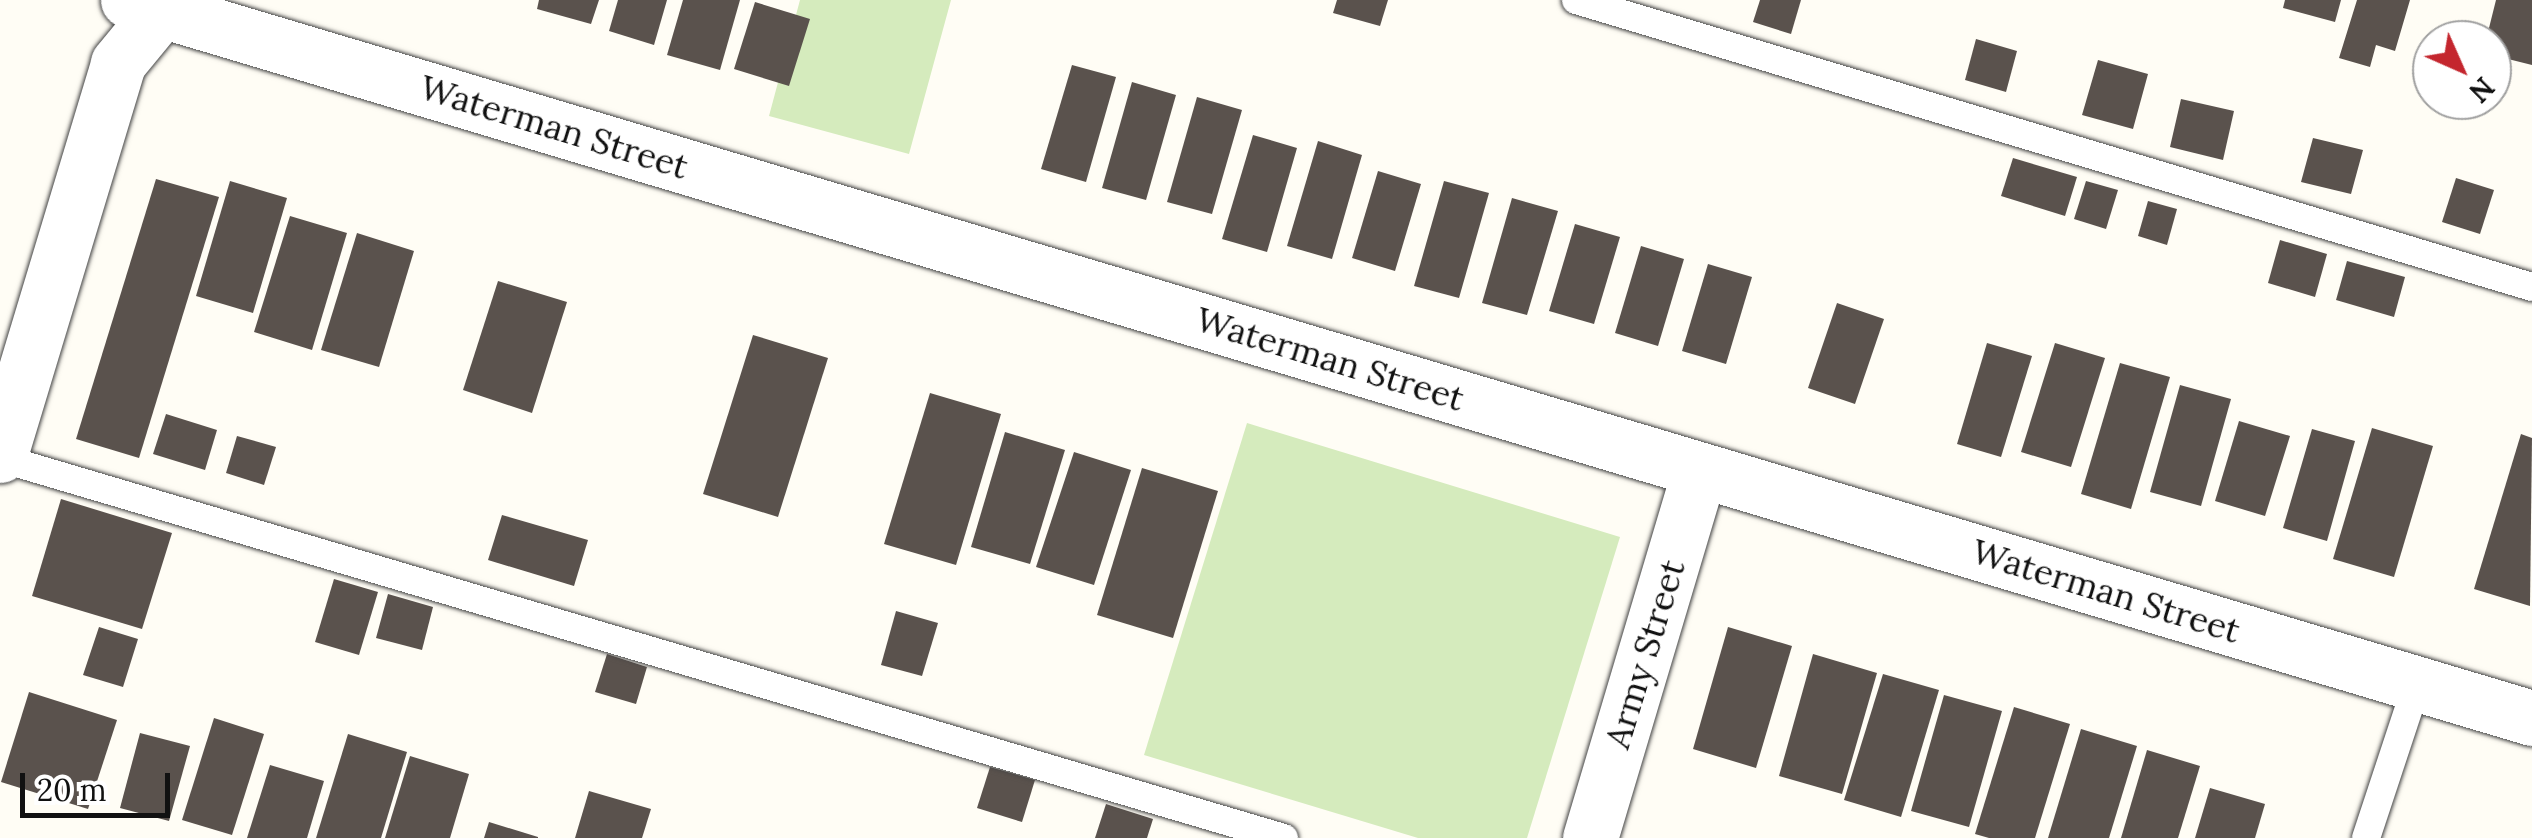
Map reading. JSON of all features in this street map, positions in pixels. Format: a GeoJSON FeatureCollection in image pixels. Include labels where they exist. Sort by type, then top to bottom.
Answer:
{"type":"FeatureCollection","features":[{"type":"Feature","properties":{"kind":"street"},"geometry":{"type":"LineString","coordinates":[[0,456],[118,62],[153,3]]}},
{"type":"Feature","properties":{"kind":"street","name":"Waterman Street"},"geometry":{"type":"LineString","coordinates":[[153,3],[2532,718]]}},
{"type":"Feature","properties":{"kind":"street","name":"Army Street"},"geometry":{"type":"LineString","coordinates":[[1590,838],[1700,470]]}},
{"type":"Feature","properties":{"kind":"lane"},"geometry":{"type":"LineString","coordinates":[[1576,0],[2532,286]]}},
{"type":"Feature","properties":{"kind":"lane"},"geometry":{"type":"LineString","coordinates":[[0,456],[1284,838]]}},
{"type":"Feature","properties":{"kind":"lane"},"geometry":{"type":"LineString","coordinates":[[2366,838],[2416,684]]}},
{"type":"Feature","properties":{"kind":"green space"},"geometry":{"type":"Polygon","coordinates":[[[800,0],[951,0],[909,154],[769,116],[800,0]]]}},
{"type":"Feature","properties":{"kind":"green space"},"geometry":{"type":"Polygon","coordinates":[[[1247,423],[1620,537],[1527,838],[1418,838],[1144,755],[1247,423]]]}},
{"type":"Feature","properties":{"kind":"building"},"geometry":{"type":"Polygon","coordinates":[[[539,0],[599,0],[591,24],[537,9],[539,0]]]}},
{"type":"Feature","properties":{"kind":"building"},"geometry":{"type":"Polygon","coordinates":[[[618,0],[667,0],[654,45],[609,31],[618,0]]]}},
{"type":"Feature","properties":{"kind":"building"},"geometry":{"type":"Polygon","coordinates":[[[683,0],[740,0],[720,70],[667,55],[683,0]]]}},
{"type":"Feature","properties":{"kind":"building"},"geometry":{"type":"Polygon","coordinates":[[[1337,0],[1388,0],[1380,26],[1333,13],[1337,0]]]}},
{"type":"Feature","properties":{"kind":"building"},"geometry":{"type":"Polygon","coordinates":[[[1760,0],[1801,0],[1791,34],[1753,22],[1760,0]]]}},
{"type":"Feature","properties":{"kind":"building"},"geometry":{"type":"Polygon","coordinates":[[[2285,0],[2341,0],[2335,22],[2283,8],[2285,0]]]}},
{"type":"Feature","properties":{"kind":"building"},"geometry":{"type":"Polygon","coordinates":[[[2357,0],[2410,0],[2395,51],[2376,45],[2370,67],[2339,58],[2357,0]]]}},
{"type":"Feature","properties":{"kind":"building"},"geometry":{"type":"Polygon","coordinates":[[[2496,0],[2532,0],[2532,65],[2512,60],[2512,20],[2491,20],[2496,0]]]}},
{"type":"Feature","properties":{"kind":"building"},"geometry":{"type":"Polygon","coordinates":[[[755,2],[810,19],[789,86],[734,69],[755,2]]]}},
{"type":"Feature","properties":{"kind":"building"},"geometry":{"type":"Polygon","coordinates":[[[1976,39],[2017,51],[2006,92],[1965,80],[1976,39]]]}},
{"type":"Feature","properties":{"kind":"building"},"geometry":{"type":"Polygon","coordinates":[[[2098,60],[2148,74],[2133,129],[2082,115],[2098,60]]]}},
{"type":"Feature","properties":{"kind":"building"},"geometry":{"type":"Polygon","coordinates":[[[1072,65],[1116,77],[1086,182],[1041,169],[1072,65]]]}},
{"type":"Feature","properties":{"kind":"building"},"geometry":{"type":"Polygon","coordinates":[[[1132,82],[1176,95],[1146,200],[1102,188],[1132,82]]]}},
{"type":"Feature","properties":{"kind":"building"},"geometry":{"type":"Polygon","coordinates":[[[1197,97],[1242,110],[1212,214],[1167,202],[1197,97]]]}},
{"type":"Feature","properties":{"kind":"building"},"geometry":{"type":"Polygon","coordinates":[[[2181,99],[2234,111],[2223,160],[2170,147],[2181,99]]]}},
{"type":"Feature","properties":{"kind":"building"},"geometry":{"type":"Polygon","coordinates":[[[1253,135],[1297,148],[1267,252],[1222,239],[1253,135]]]}},
{"type":"Feature","properties":{"kind":"building"},"geometry":{"type":"Polygon","coordinates":[[[2313,138],[2363,150],[2351,194],[2301,182],[2313,138]]]}},
{"type":"Feature","properties":{"kind":"building"},"geometry":{"type":"Polygon","coordinates":[[[1318,141],[1362,155],[1332,259],[1287,246],[1318,141]]]}},
{"type":"Feature","properties":{"kind":"building"},"geometry":{"type":"Polygon","coordinates":[[[2013,158],[2077,177],[2065,216],[2001,196],[2013,158]]]}},
{"type":"Feature","properties":{"kind":"building"},"geometry":{"type":"Polygon","coordinates":[[[1378,171],[1421,184],[1395,271],[1352,258],[1378,171]]]}},
{"type":"Feature","properties":{"kind":"building"},"geometry":{"type":"Polygon","coordinates":[[[2456,178],[2494,190],[2480,234],[2442,222],[2456,178]]]}},
{"type":"Feature","properties":{"kind":"building"},"geometry":{"type":"Polygon","coordinates":[[[156,179],[219,197],[139,458],[76,439],[156,179]]]}},
{"type":"Feature","properties":{"kind":"building"},"geometry":{"type":"Polygon","coordinates":[[[230,181],[287,198],[253,313],[196,296],[230,181]]]}},
{"type":"Feature","properties":{"kind":"building"},"geometry":{"type":"Polygon","coordinates":[[[1444,181],[1489,193],[1459,298],[1414,286],[1444,181]]]}},
{"type":"Feature","properties":{"kind":"building"},"geometry":{"type":"Polygon","coordinates":[[[2086,181],[2118,190],[2106,229],[2074,219],[2086,181]]]}},
{"type":"Feature","properties":{"kind":"building"},"geometry":{"type":"Polygon","coordinates":[[[1512,198],[1558,211],[1527,315],[1482,303],[1512,198]]]}},
{"type":"Feature","properties":{"kind":"building"},"geometry":{"type":"Polygon","coordinates":[[[2148,201],[2177,209],[2167,245],[2138,236],[2148,201]]]}},
{"type":"Feature","properties":{"kind":"building"},"geometry":{"type":"Polygon","coordinates":[[[290,216],[347,233],[312,350],[254,332],[290,216]]]}},
{"type":"Feature","properties":{"kind":"building"},"geometry":{"type":"Polygon","coordinates":[[[1575,224],[1620,237],[1594,324],[1549,311],[1575,224]]]}},
{"type":"Feature","properties":{"kind":"building"},"geometry":{"type":"Polygon","coordinates":[[[357,233],[414,251],[379,367],[321,350],[357,233]]]}},
{"type":"Feature","properties":{"kind":"building"},"geometry":{"type":"Polygon","coordinates":[[[2280,240],[2327,254],[2315,297],[2268,283],[2280,240]]]}},
{"type":"Feature","properties":{"kind":"building"},"geometry":{"type":"Polygon","coordinates":[[[1641,246],[1684,259],[1658,346],[1615,333],[1641,246]]]}},
{"type":"Feature","properties":{"kind":"building"},"geometry":{"type":"Polygon","coordinates":[[[2347,261],[2405,277],[2394,317],[2336,300],[2347,261]]]}},
{"type":"Feature","properties":{"kind":"building"},"geometry":{"type":"Polygon","coordinates":[[[1708,264],[1752,277],[1726,364],[1682,351],[1708,264]]]}},
{"type":"Feature","properties":{"kind":"building"},"geometry":{"type":"Polygon","coordinates":[[[498,281],[567,302],[532,413],[463,390],[498,281]]]}},
{"type":"Feature","properties":{"kind":"building"},"geometry":{"type":"Polygon","coordinates":[[[1837,303],[1884,319],[1855,404],[1808,388],[1837,303]]]}},
{"type":"Feature","properties":{"kind":"building"},"geometry":{"type":"Polygon","coordinates":[[[753,335],[828,358],[778,517],[703,494],[753,335]]]}},
{"type":"Feature","properties":{"kind":"building"},"geometry":{"type":"Polygon","coordinates":[[[1987,343],[2032,356],[2001,457],[1957,444],[1987,343]]]}},
{"type":"Feature","properties":{"kind":"building"},"geometry":{"type":"Polygon","coordinates":[[[2055,343],[2105,358],[2071,467],[2021,452],[2055,343]]]}},
{"type":"Feature","properties":{"kind":"building"},"geometry":{"type":"Polygon","coordinates":[[[2120,363],[2170,377],[2131,509],[2081,494],[2120,363]]]}},
{"type":"Feature","properties":{"kind":"building"},"geometry":{"type":"Polygon","coordinates":[[[2180,385],[2231,399],[2201,506],[2150,492],[2180,385]]]}},
{"type":"Feature","properties":{"kind":"building"},"geometry":{"type":"Polygon","coordinates":[[[930,393],[1001,414],[956,565],[884,544],[930,393]]]}},
{"type":"Feature","properties":{"kind":"building"},"geometry":{"type":"Polygon","coordinates":[[[166,414],[217,430],[205,470],[153,454],[166,414]]]}},
{"type":"Feature","properties":{"kind":"building"},"geometry":{"type":"Polygon","coordinates":[[[2239,421],[2290,436],[2265,516],[2215,501],[2239,421]]]}},
{"type":"Feature","properties":{"kind":"building"},"geometry":{"type":"Polygon","coordinates":[[[2372,428],[2433,446],[2394,577],[2333,559],[2372,428]]]}},
{"type":"Feature","properties":{"kind":"building"},"geometry":{"type":"Polygon","coordinates":[[[2312,429],[2355,441],[2327,541],[2283,528],[2312,429]]]}},
{"type":"Feature","properties":{"kind":"building"},"geometry":{"type":"Polygon","coordinates":[[[1005,432],[1065,450],[1030,564],[971,547],[1005,432]]]}},
{"type":"Feature","properties":{"kind":"building"},"geometry":{"type":"Polygon","coordinates":[[[2521,434],[2532,438],[2530,606],[2474,589],[2521,434]]]}},
{"type":"Feature","properties":{"kind":"building"},"geometry":{"type":"Polygon","coordinates":[[[237,436],[276,447],[264,485],[226,473],[237,436]]]}},
{"type":"Feature","properties":{"kind":"building"},"geometry":{"type":"Polygon","coordinates":[[[1074,452],[1131,470],[1094,585],[1036,567],[1074,452]]]}},
{"type":"Feature","properties":{"kind":"building"},"geometry":{"type":"Polygon","coordinates":[[[1142,468],[1218,491],[1173,638],[1097,615],[1142,468]]]}},
{"type":"Feature","properties":{"kind":"building"},"geometry":{"type":"Polygon","coordinates":[[[61,499],[172,533],[142,629],[32,596],[61,499]]]}},
{"type":"Feature","properties":{"kind":"building"},"geometry":{"type":"Polygon","coordinates":[[[502,515],[588,540],[574,586],[488,560],[502,515]]]}},
{"type":"Feature","properties":{"kind":"building"},"geometry":{"type":"Polygon","coordinates":[[[334,579],[378,592],[359,655],[315,642],[334,579]]]}},
{"type":"Feature","properties":{"kind":"building"},"geometry":{"type":"Polygon","coordinates":[[[388,594],[433,607],[422,650],[376,638],[388,594]]]}},
{"type":"Feature","properties":{"kind":"building"},"geometry":{"type":"Polygon","coordinates":[[[896,611],[938,623],[922,676],[881,665],[896,611]]]}},
{"type":"Feature","properties":{"kind":"building"},"geometry":{"type":"Polygon","coordinates":[[[99,627],[138,639],[123,687],[83,675],[99,627]]]}},
{"type":"Feature","properties":{"kind":"building"},"geometry":{"type":"Polygon","coordinates":[[[1728,627],[1792,646],[1756,768],[1693,749],[1728,627]]]}},
{"type":"Feature","properties":{"kind":"building"},"geometry":{"type":"Polygon","coordinates":[[[607,654],[647,667],[636,704],[595,692],[607,654]]]}},
{"type":"Feature","properties":{"kind":"building"},"geometry":{"type":"Polygon","coordinates":[[[1813,654],[1877,673],[1842,794],[1779,776],[1813,654]]]}},
{"type":"Feature","properties":{"kind":"building"},"geometry":{"type":"Polygon","coordinates":[[[1883,674],[1939,690],[1901,817],[1844,800],[1883,674]]]}},
{"type":"Feature","properties":{"kind":"building"},"geometry":{"type":"Polygon","coordinates":[[[29,692],[117,720],[88,809],[1,782],[29,692]]]}},
{"type":"Feature","properties":{"kind":"building"},"geometry":{"type":"Polygon","coordinates":[[[1944,695],[2002,711],[1969,827],[1911,811],[1944,695]]]}},
{"type":"Feature","properties":{"kind":"building"},"geometry":{"type":"Polygon","coordinates":[[[2014,707],[2070,724],[2035,838],[1989,838],[1975,834],[2014,707]]]}},
{"type":"Feature","properties":{"kind":"building"},"geometry":{"type":"Polygon","coordinates":[[[214,718],[264,734],[232,835],[182,820],[214,718]]]}},
{"type":"Feature","properties":{"kind":"building"},"geometry":{"type":"Polygon","coordinates":[[[2081,729],[2137,746],[2109,838],[2048,838],[2081,729]]]}},
{"type":"Feature","properties":{"kind":"building"},"geometry":{"type":"Polygon","coordinates":[[[140,733],[190,746],[169,821],[120,808],[140,733]]]}},
{"type":"Feature","properties":{"kind":"building"},"geometry":{"type":"Polygon","coordinates":[[[348,734],[407,752],[381,838],[316,838],[348,734]]]}},
{"type":"Feature","properties":{"kind":"building"},"geometry":{"type":"Polygon","coordinates":[[[2147,750],[2200,766],[2178,838],[2121,838],[2147,750]]]}},
{"type":"Feature","properties":{"kind":"building"},"geometry":{"type":"Polygon","coordinates":[[[410,756],[469,774],[450,838],[385,838],[410,756]]]}},
{"type":"Feature","properties":{"kind":"building"},"geometry":{"type":"Polygon","coordinates":[[[270,765],[324,781],[307,838],[247,838],[270,765]]]}},
{"type":"Feature","properties":{"kind":"building"},"geometry":{"type":"Polygon","coordinates":[[[990,767],[1035,780],[1022,822],[977,808],[990,767]]]}},
{"type":"Feature","properties":{"kind":"building"},"geometry":{"type":"Polygon","coordinates":[[[2210,788],[2265,804],[2255,838],[2195,838],[2210,788]]]}},
{"type":"Feature","properties":{"kind":"building"},"geometry":{"type":"Polygon","coordinates":[[[589,791],[651,809],[642,838],[575,838],[589,791]]]}},
{"type":"Feature","properties":{"kind":"building"},"geometry":{"type":"Polygon","coordinates":[[[1106,804],[1153,819],[1147,838],[1095,838],[1106,804]]]}},
{"type":"Feature","properties":{"kind":"building"},"geometry":{"type":"Polygon","coordinates":[[[489,822],[538,837],[538,838],[484,838],[489,822]]]}}]}
